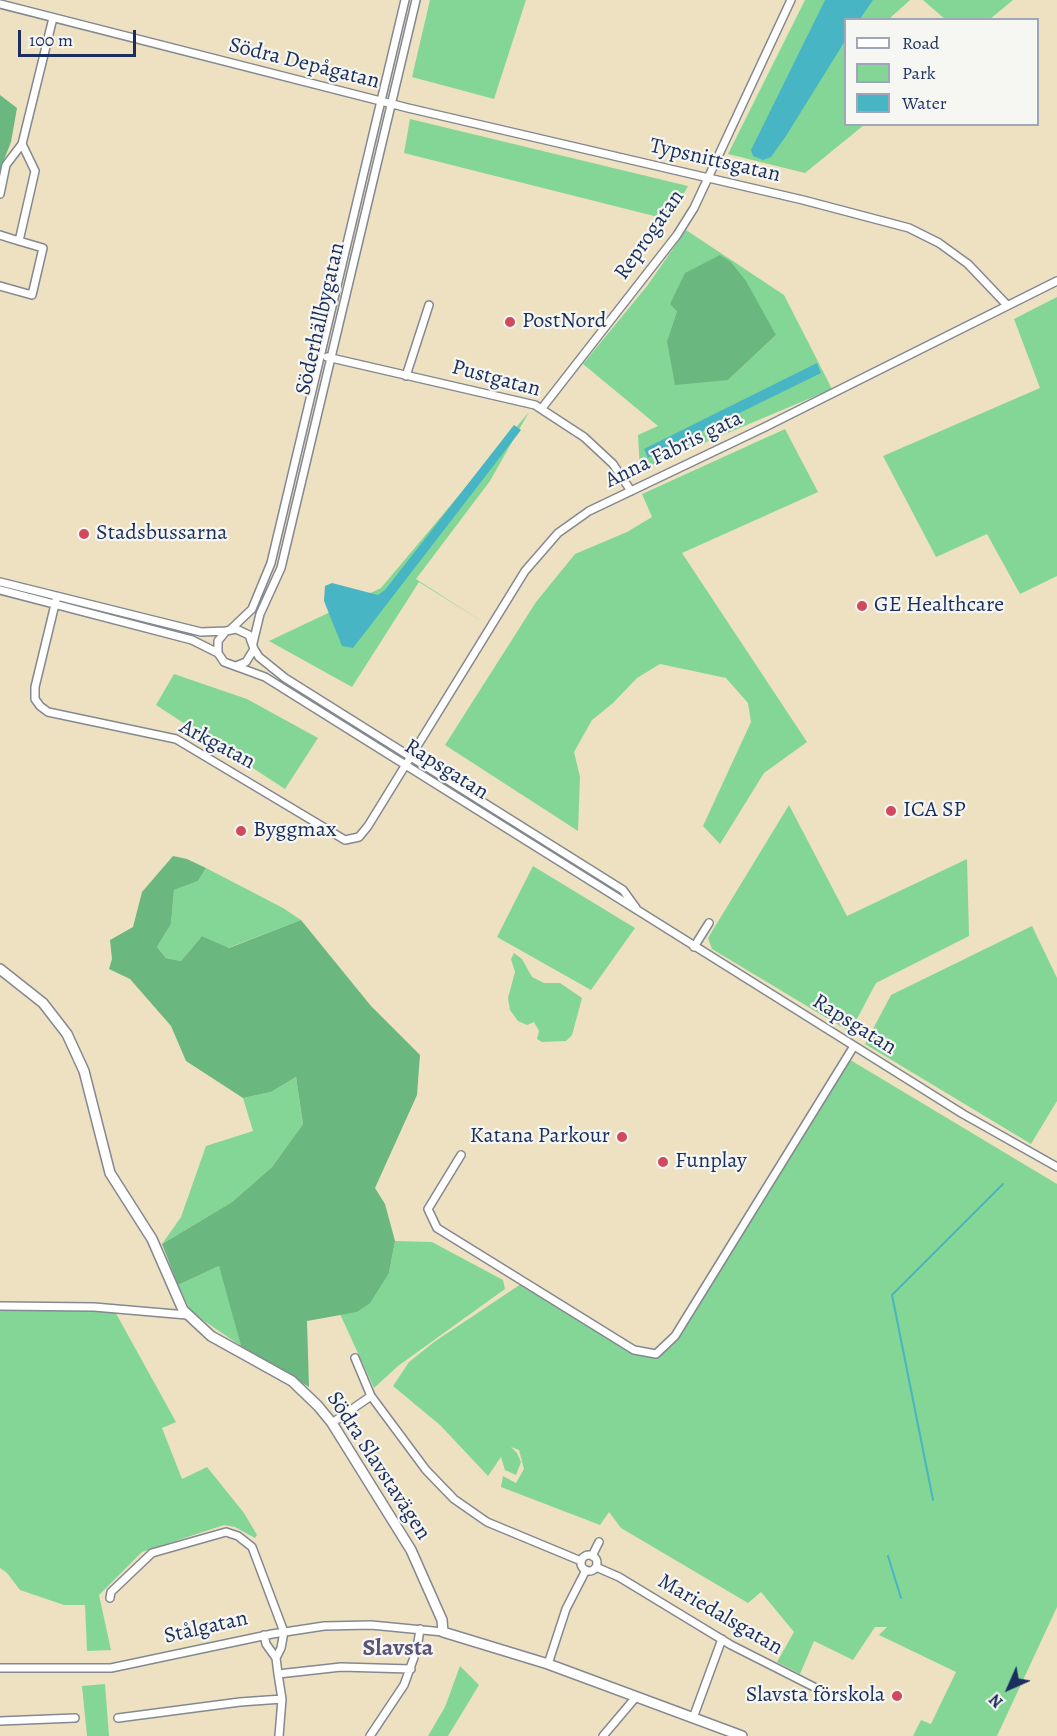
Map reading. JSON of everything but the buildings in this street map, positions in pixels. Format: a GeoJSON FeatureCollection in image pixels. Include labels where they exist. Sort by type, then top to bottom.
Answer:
{"type":"FeatureCollection","features":[{"type":"Feature","properties":{"kind":"street","name":"Söderhällbygatan"},"geometry":{"type":"LineString","coordinates":[[253,646],[260,614],[281,568],[380,101],[405,0]]}},
{"type":"Feature","properties":{"kind":"street","name":"Söderhällbygatan"},"geometry":{"type":"LineString","coordinates":[[228,630],[252,609],[266,581],[326,357],[416,0]]}},
{"type":"Feature","properties":{"kind":"street","name":"Reprogatan"},"geometry":{"type":"LineString","coordinates":[[542,408],[677,235],[709,178],[791,0]]}},
{"type":"Feature","properties":{"kind":"street","name":"Södra Depågatan"},"geometry":{"type":"LineString","coordinates":[[0,4],[390,104]]}},
{"type":"Feature","properties":{"kind":"street"},"geometry":{"type":"LineString","coordinates":[[0,194],[6,165],[22,144],[53,18]]}},
{"type":"Feature","properties":{"kind":"street","name":"Typsnittsgatan"},"geometry":{"type":"LineString","coordinates":[[390,104],[709,178],[909,228],[939,243],[968,264],[1007,305]]}},
{"type":"Feature","properties":{"kind":"street"},"geometry":{"type":"LineString","coordinates":[[19,241],[35,171],[22,144]]}},
{"type":"Feature","properties":{"kind":"street"},"geometry":{"type":"LineString","coordinates":[[0,235],[43,248],[32,295],[0,286]]}},
{"type":"Feature","properties":{"kind":"street","name":"Anna Fabris gata"},"geometry":{"type":"LineString","coordinates":[[406,765],[481,640],[538,555],[558,533],[589,511],[1057,280]]}},
{"type":"Feature","properties":{"kind":"street"},"geometry":{"type":"LineString","coordinates":[[406,375],[429,305]]}},
{"type":"Feature","properties":{"kind":"street","name":"Pustgatan"},"geometry":{"type":"LineString","coordinates":[[326,357],[542,408],[584,437],[613,464],[631,491]]}},
{"type":"Feature","properties":{"kind":"street"},"geometry":{"type":"LineString","coordinates":[[0,582],[201,632],[228,630],[245,632],[253,646],[250,658],[236,666],[224,662],[218,652],[218,640],[228,630]]}},
{"type":"Feature","properties":{"kind":"street"},"geometry":{"type":"LineString","coordinates":[[0,590],[192,640],[218,652]]}},
{"type":"Feature","properties":{"kind":"street","name":"Arkgatan"},"geometry":{"type":"LineString","coordinates":[[57,596],[34,699],[48,712],[176,739],[345,840],[359,837],[369,826],[406,765]]}},
{"type":"Feature","properties":{"kind":"street","name":"Rapsgatan"},"geometry":{"type":"LineString","coordinates":[[253,646],[259,657],[285,678],[623,890],[636,908]]}},
{"type":"Feature","properties":{"kind":"street","name":"Rapsgatan"},"geometry":{"type":"LineString","coordinates":[[236,666],[265,677],[963,1114],[1057,1167]]}},
{"type":"Feature","properties":{"kind":"street"},"geometry":{"type":"LineString","coordinates":[[694,946],[710,923]]}},
{"type":"Feature","properties":{"kind":"street","name":"Södra Slavstavägen"},"geometry":{"type":"LineString","coordinates":[[0,969],[43,1003],[67,1034],[84,1071],[110,1173],[152,1239],[175,1295],[187,1315],[211,1336],[292,1381],[332,1423],[411,1550],[442,1620],[443,1632]]}},
{"type":"Feature","properties":{"kind":"street"},"geometry":{"type":"LineString","coordinates":[[461,1155],[428,1209],[437,1228],[634,1350],[656,1354],[675,1336],[854,1046]]}},
{"type":"Feature","properties":{"kind":"street"},"geometry":{"type":"LineString","coordinates":[[0,1306],[94,1307],[187,1315]]}},
{"type":"Feature","properties":{"kind":"street"},"geometry":{"type":"LineString","coordinates":[[355,1358],[371,1395],[426,1470],[468,1510],[492,1524],[581,1561],[586,1570]]}},
{"type":"Feature","properties":{"kind":"street"},"geometry":{"type":"LineString","coordinates":[[332,1423],[371,1395]]}},
{"type":"Feature","properties":{"kind":"street"},"geometry":{"type":"LineString","coordinates":[[110,1598],[111,1592],[152,1553],[226,1532],[238,1536],[252,1547],[284,1632],[282,1648],[276,1658]]}},
{"type":"Feature","properties":{"kind":"street"},"geometry":{"type":"LineString","coordinates":[[592,1556],[599,1542]]}},
{"type":"Feature","properties":{"kind":"street"},"geometry":{"type":"LineString","coordinates":[[581,1561],[585,1556],[592,1556],[596,1559],[596,1567],[586,1570]]}},
{"type":"Feature","properties":{"kind":"street","name":"Mariedalsgatan"},"geometry":{"type":"LineString","coordinates":[[596,1567],[619,1577],[722,1640],[814,1687],[824,1697]]}},
{"type":"Feature","properties":{"kind":"street"},"geometry":{"type":"LineString","coordinates":[[548,1664],[566,1609],[586,1570]]}},
{"type":"Feature","properties":{"kind":"street","name":"Stålgatan"},"geometry":{"type":"LineString","coordinates":[[0,1668],[111,1668],[264,1635],[340,1625],[420,1629],[443,1632],[548,1664],[742,1736]]}},
{"type":"Feature","properties":{"kind":"street"},"geometry":{"type":"LineString","coordinates":[[370,1736],[393,1704],[411,1669],[420,1629]]}},
{"type":"Feature","properties":{"kind":"street"},"geometry":{"type":"LineString","coordinates":[[264,1635],[266,1644],[276,1658],[282,1699],[279,1736]]}},
{"type":"Feature","properties":{"kind":"street"},"geometry":{"type":"LineString","coordinates":[[693,1718],[722,1640]]}},
{"type":"Feature","properties":{"kind":"street"},"geometry":{"type":"LineString","coordinates":[[278,1674],[341,1667],[411,1669]]}},
{"type":"Feature","properties":{"kind":"street"},"geometry":{"type":"LineString","coordinates":[[603,1736],[636,1696]]}},
{"type":"Feature","properties":{"kind":"street"},"geometry":{"type":"LineString","coordinates":[[118,1718],[234,1702],[282,1699]]}},
{"type":"Feature","properties":{"kind":"street"},"geometry":{"type":"LineString","coordinates":[[0,1721],[75,1718]]}},
{"type":"Feature","properties":{"kind":"green space"},"geometry":{"type":"Polygon","coordinates":[[[430,0],[526,0],[494,99],[412,77],[430,0]]]}},
{"type":"Feature","properties":{"kind":"green space"},"geometry":{"type":"Polygon","coordinates":[[[805,0],[910,0],[890,18],[844,18],[844,126],[863,126],[805,173],[728,154],[805,0]]]}},
{"type":"Feature","properties":{"kind":"green space"},"geometry":{"type":"Polygon","coordinates":[[[923,0],[1013,0],[991,18],[944,18],[923,0]]]}},
{"type":"Feature","properties":{"kind":"green space"},"geometry":{"type":"Polygon","coordinates":[[[0,95],[17,108],[11,142],[0,170],[0,95]]]}},
{"type":"Feature","properties":{"kind":"green space"},"geometry":{"type":"Polygon","coordinates":[[[410,119],[688,186],[670,220],[404,153],[410,119]]]}},
{"type":"Feature","properties":{"kind":"green space"},"geometry":{"type":"Polygon","coordinates":[[[686,230],[784,295],[832,389],[640,470],[638,435],[658,426],[583,364],[647,286],[686,230]],[[677,311],[667,341],[728,380],[776,335],[677,311]]]}},
{"type":"Feature","properties":{"kind":"green space"},"geometry":{"type":"Polygon","coordinates":[[[720,255],[731,262],[746,281],[776,335],[728,380],[675,385],[667,341],[677,311],[670,304],[685,273],[720,255]]]}},
{"type":"Feature","properties":{"kind":"green space"},"geometry":{"type":"Polygon","coordinates":[[[1057,297],[1057,576],[1020,594],[987,534],[936,557],[883,456],[1040,388],[1014,319],[1057,297]]]}},
{"type":"Feature","properties":{"kind":"green space"},"geometry":{"type":"Polygon","coordinates":[[[529,412],[490,481],[416,579],[486,624],[419,582],[352,687],[269,641],[381,588],[529,412]]]}},
{"type":"Feature","properties":{"kind":"green space"},"geometry":{"type":"Polygon","coordinates":[[[785,429],[818,492],[682,553],[807,742],[764,773],[720,844],[703,826],[751,722],[748,703],[726,678],[660,664],[637,678],[613,703],[592,720],[574,752],[580,777],[578,831],[445,745],[536,602],[575,554],[627,532],[652,517],[642,494],[785,429]]]}},
{"type":"Feature","properties":{"kind":"green space"},"geometry":{"type":"Polygon","coordinates":[[[174,674],[247,699],[318,738],[285,789],[156,705],[174,674]]]}},
{"type":"Feature","properties":{"kind":"green space"},"geometry":{"type":"Polygon","coordinates":[[[789,805],[847,916],[967,859],[969,936],[876,983],[850,1032],[712,949],[708,938],[789,805]]]}},
{"type":"Feature","properties":{"kind":"green space"},"geometry":{"type":"Polygon","coordinates":[[[173,856],[187,859],[206,868],[198,881],[174,890],[171,924],[157,947],[166,958],[181,961],[202,936],[229,948],[301,920],[371,1006],[420,1055],[417,1095],[375,1188],[385,1204],[395,1241],[389,1273],[370,1303],[357,1312],[307,1321],[309,1387],[241,1346],[219,1266],[178,1285],[162,1244],[232,1202],[272,1167],[303,1124],[296,1077],[271,1092],[243,1098],[186,1061],[171,1026],[130,979],[109,969],[112,959],[110,940],[133,927],[142,892],[173,856]]]}},
{"type":"Feature","properties":{"kind":"green space"},"geometry":{"type":"Polygon","coordinates":[[[533,866],[635,928],[591,990],[497,937],[533,866]]]}},
{"type":"Feature","properties":{"kind":"green space"},"geometry":{"type":"Polygon","coordinates":[[[206,868],[283,908],[301,920],[228,948],[202,936],[181,961],[166,958],[157,947],[171,924],[174,890],[198,881],[206,868]]]}},
{"type":"Feature","properties":{"kind":"green space"},"geometry":{"type":"Polygon","coordinates":[[[1032,926],[1057,978],[1057,1101],[1031,1144],[865,1044],[891,995],[1032,926]]]}},
{"type":"Feature","properties":{"kind":"green space"},"geometry":{"type":"Polygon","coordinates":[[[514,953],[522,959],[532,977],[544,983],[560,983],[582,998],[572,1035],[566,1041],[542,1042],[537,1039],[539,1031],[534,1022],[527,1025],[518,1021],[510,1010],[508,998],[515,972],[511,959],[514,953]]]}},
{"type":"Feature","properties":{"kind":"green space"},"geometry":{"type":"Polygon","coordinates":[[[847,1058],[1057,1184],[1057,1607],[997,1736],[913,1736],[921,1720],[931,1724],[956,1672],[879,1635],[887,1627],[875,1627],[853,1660],[814,1641],[800,1674],[777,1662],[794,1632],[761,1592],[748,1603],[621,1528],[609,1512],[600,1525],[501,1487],[503,1476],[516,1483],[524,1469],[519,1450],[511,1447],[521,1462],[516,1475],[505,1470],[501,1457],[488,1476],[440,1425],[393,1386],[409,1362],[434,1342],[524,1282],[634,1350],[656,1354],[675,1336],[847,1058]]]}},
{"type":"Feature","properties":{"kind":"green space"},"geometry":{"type":"Polygon","coordinates":[[[296,1077],[303,1124],[272,1167],[232,1202],[162,1244],[181,1217],[206,1146],[253,1131],[243,1098],[271,1092],[296,1077]]]}},
{"type":"Feature","properties":{"kind":"green space"},"geometry":{"type":"Polygon","coordinates":[[[395,1241],[432,1242],[503,1280],[505,1289],[398,1366],[374,1388],[340,1314],[357,1312],[389,1273],[395,1241]]]}},
{"type":"Feature","properties":{"kind":"green space"},"geometry":{"type":"Polygon","coordinates":[[[219,1266],[241,1346],[191,1312],[178,1285],[219,1266]]]}},
{"type":"Feature","properties":{"kind":"green space"},"geometry":{"type":"Polygon","coordinates":[[[0,1306],[113,1308],[176,1422],[162,1428],[182,1479],[207,1467],[244,1513],[257,1535],[255,1538],[235,1527],[224,1525],[142,1552],[99,1595],[111,1650],[87,1651],[85,1605],[64,1605],[20,1590],[7,1573],[0,1568],[0,1306]]]}},
{"type":"Feature","properties":{"kind":"green space"},"geometry":{"type":"Polygon","coordinates":[[[460,1666],[479,1685],[448,1736],[428,1736],[445,1707],[460,1666]]]}},
{"type":"Feature","properties":{"kind":"green space"},"geometry":{"type":"Polygon","coordinates":[[[105,1684],[109,1736],[87,1736],[82,1686],[105,1684]]]}},
{"type":"Feature","properties":{"kind":"water"},"geometry":{"type":"Polygon","coordinates":[[[825,0],[873,0],[861,18],[844,18],[844,43],[771,157],[763,160],[753,156],[751,150],[825,0]]]}},
{"type":"Feature","properties":{"kind":"water"},"geometry":{"type":"Polygon","coordinates":[[[817,363],[821,373],[648,458],[644,449],[817,363]]]}},
{"type":"Feature","properties":{"kind":"water"},"geometry":{"type":"Polygon","coordinates":[[[514,425],[521,430],[353,648],[342,646],[324,601],[325,586],[332,583],[378,595],[385,590],[514,425]]]}},
{"type":"Feature","properties":{"kind":"waterway"},"geometry":{"type":"LineString","coordinates":[[933,1500],[892,1295],[1003,1184]]}},
{"type":"Feature","properties":{"kind":"waterway"},"geometry":{"type":"LineString","coordinates":[[888,1556],[901,1598]]}},
{"type":"Feature","properties":{"kind":"place","name":"PostNord"},"geometry":{"type":"Point","coordinates":[510,322]}},
{"type":"Feature","properties":{"kind":"place","name":"Stadsbussarna"},"geometry":{"type":"Point","coordinates":[84,534]}},
{"type":"Feature","properties":{"kind":"place","name":"GE Healthcare"},"geometry":{"type":"Point","coordinates":[862,606]}},
{"type":"Feature","properties":{"kind":"place","name":"ICA SP"},"geometry":{"type":"Point","coordinates":[891,811]}},
{"type":"Feature","properties":{"kind":"place","name":"Byggmax"},"geometry":{"type":"Point","coordinates":[241,831]}},
{"type":"Feature","properties":{"kind":"place","name":"Katana Parkour"},"geometry":{"type":"Point","coordinates":[622,1137]}},
{"type":"Feature","properties":{"kind":"place","name":"Funplay"},"geometry":{"type":"Point","coordinates":[663,1162]}},
{"type":"Feature","properties":{"kind":"place","name":"Slavsta förskola"},"geometry":{"type":"Point","coordinates":[897,1696]}},
{"type":"Feature","properties":{"kind":"district","name":"Slavsta"},"geometry":{"type":"Point","coordinates":[398,1649]}}]}
